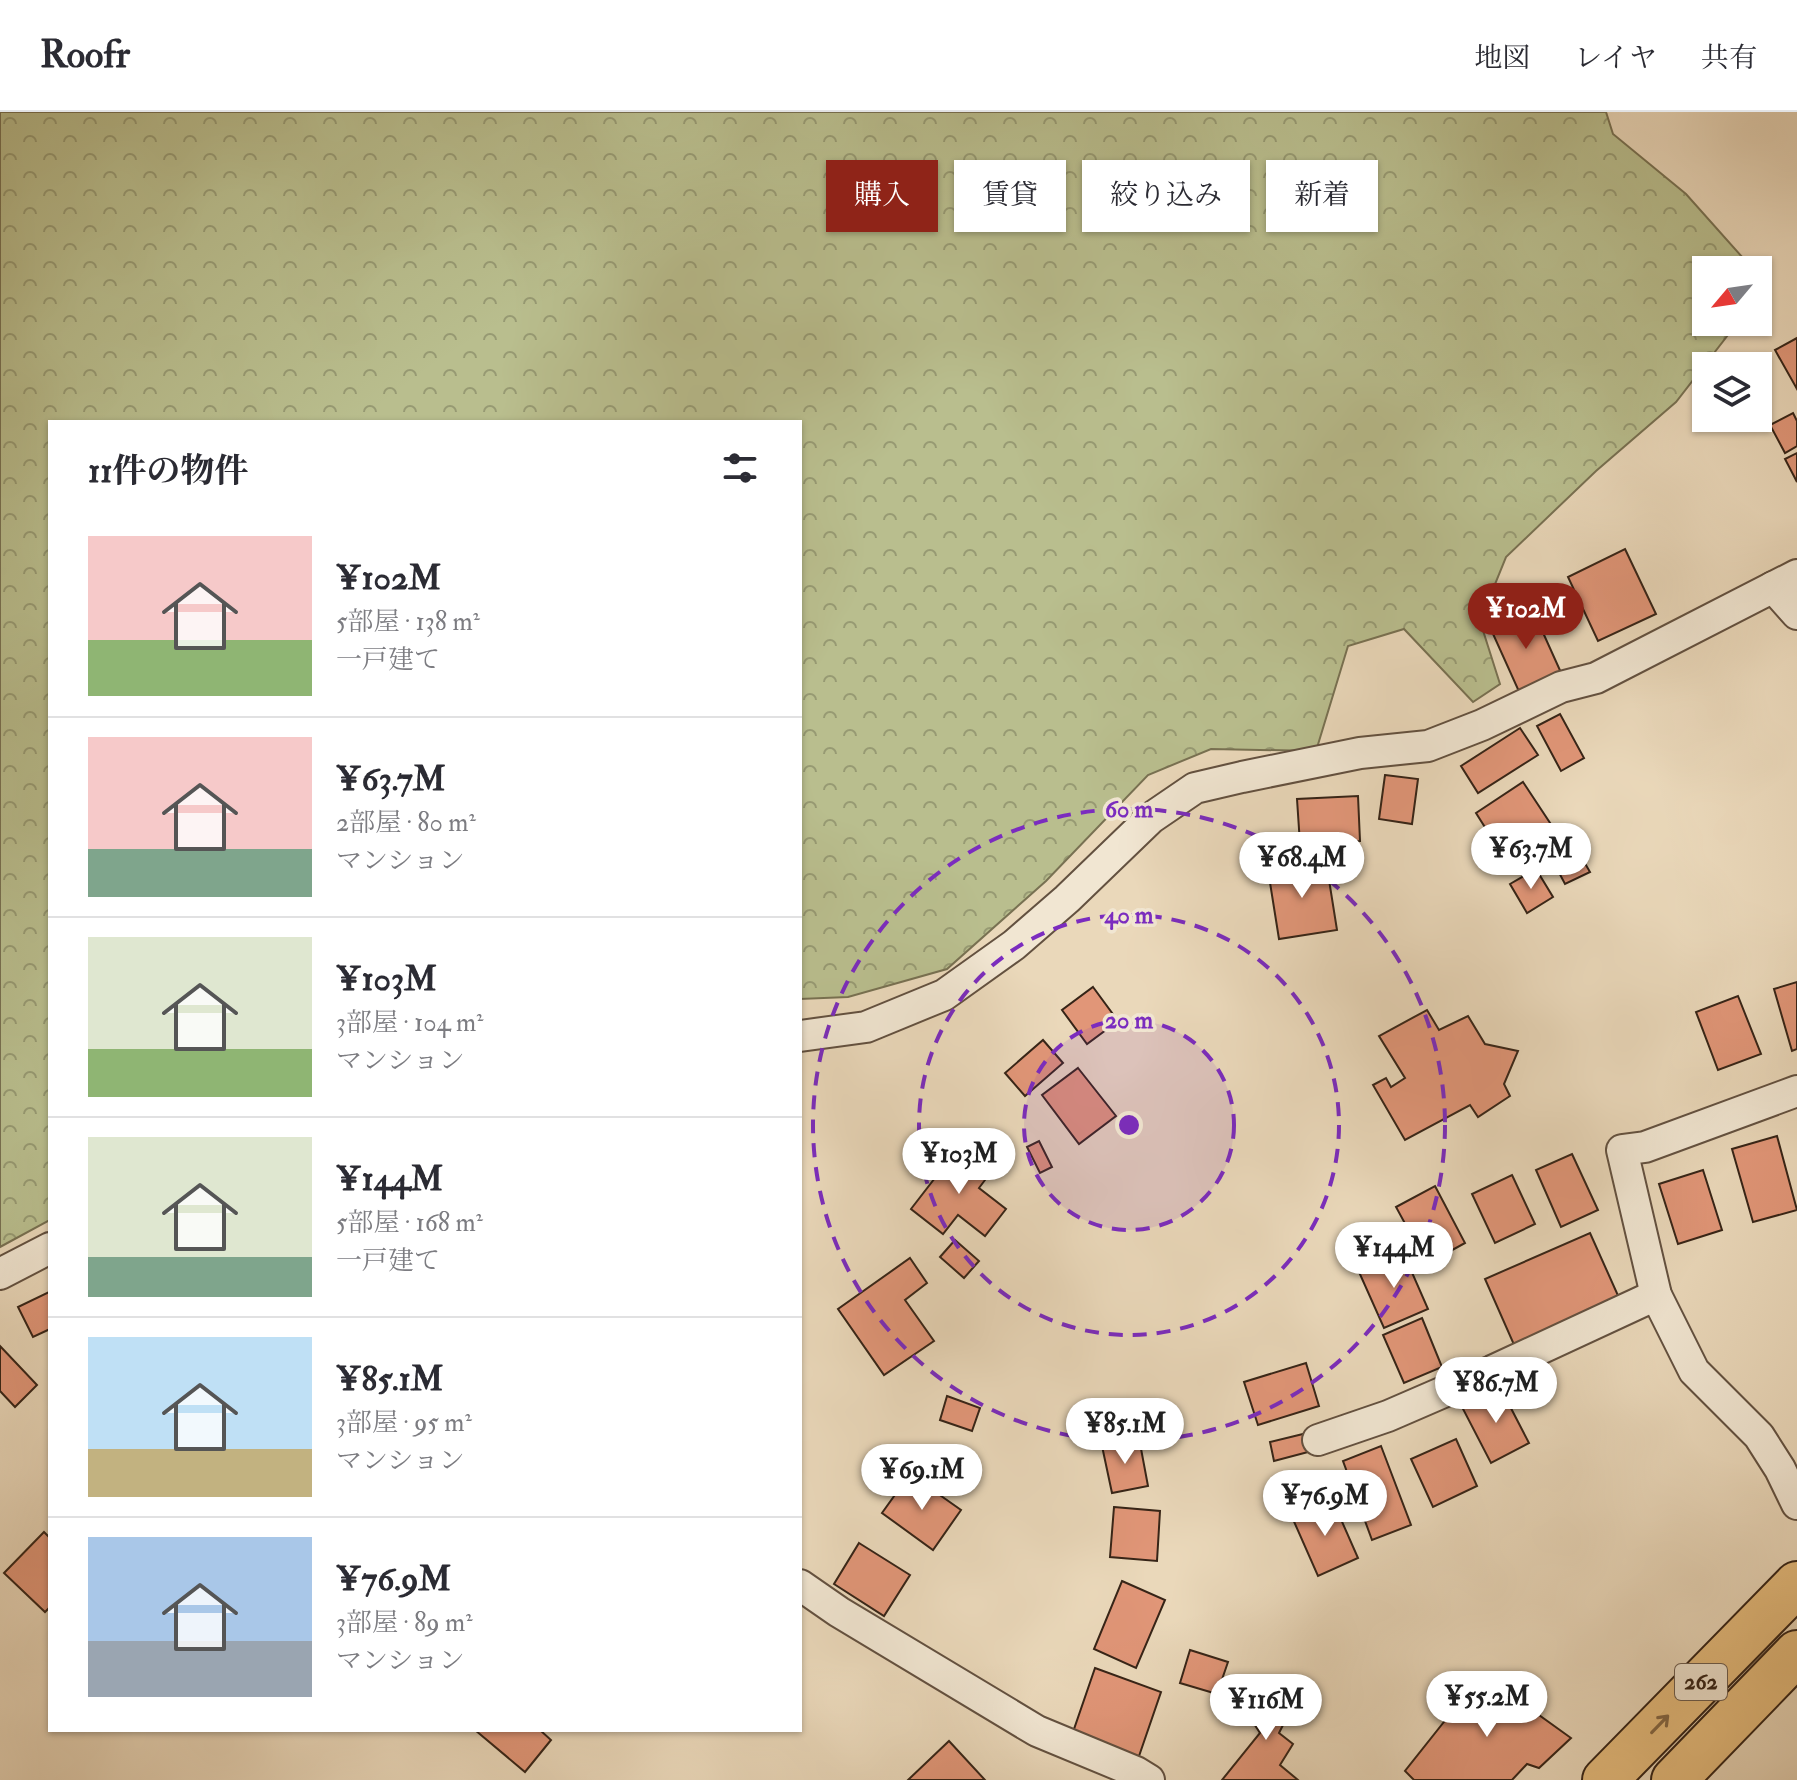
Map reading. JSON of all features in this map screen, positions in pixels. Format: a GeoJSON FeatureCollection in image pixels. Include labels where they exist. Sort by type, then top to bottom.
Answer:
{"type":"FeatureCollection","features":[{"type":"Feature","properties":{"kind":"highway","name":"262"},"geometry":{"type":"LineString","coordinates":[[1605,1780],[1797,1584]]}},
{"type":"Feature","properties":{"kind":"highway","name":"262"},"geometry":{"type":"LineString","coordinates":[[1674,1780],[1797,1653]]}},
{"type":"Feature","properties":{"kind":"street"},"geometry":{"type":"LineString","coordinates":[[802,1036],[866,1027],[944,995],[1014,945],[1151,818],[1195,788],[1360,753],[1428,746],[1482,725],[1561,687],[1596,678],[1785,581],[1797,614]]}},
{"type":"Feature","properties":{"kind":"street"},"geometry":{"type":"LineString","coordinates":[[1797,1091],[1645,1147],[1622,1150],[1656,1295],[1694,1371],[1759,1436],[1797,1504]]}},
{"type":"Feature","properties":{"kind":"street"},"geometry":{"type":"LineString","coordinates":[[0,1274],[48,1249]]}},
{"type":"Feature","properties":{"kind":"street"},"geometry":{"type":"LineString","coordinates":[[1318,1440],[1388,1416],[1656,1295]]}},
{"type":"Feature","properties":{"kind":"street"},"geometry":{"type":"LineString","coordinates":[[802,1586],[852,1620],[1037,1731],[1149,1780]]}},
{"type":"Feature","properties":{"kind":"green space"},"geometry":{"type":"Polygon","coordinates":[[[0,112],[1606,112],[1613,134],[1686,194],[1741,256],[1692,256],[1692,336],[1727,336],[1715,352],[1692,352],[1692,381],[1676,402],[1596,471],[1506,557],[1480,621],[1500,684],[1473,702],[1404,629],[1348,646],[1316,751],[1211,749],[1148,775],[1046,881],[947,969],[848,997],[802,999],[802,420],[48,420],[48,1221],[0,1247],[0,112]]]}},
{"type":"Feature","properties":{"kind":"building"},"geometry":{"type":"Polygon","coordinates":[[[1797,338],[1797,389],[1775,350],[1797,338]]]}},
{"type":"Feature","properties":{"kind":"building"},"geometry":{"type":"Polygon","coordinates":[[[1793,413],[1797,421],[1797,446],[1785,453],[1772,424],[1793,413]]]}},
{"type":"Feature","properties":{"kind":"building"},"geometry":{"type":"Polygon","coordinates":[[[1797,453],[1797,482],[1785,459],[1797,453]]]}},
{"type":"Feature","properties":{"kind":"building"},"geometry":{"type":"Polygon","coordinates":[[[1625,549],[1656,614],[1598,641],[1568,577],[1625,549]]]}},
{"type":"Feature","properties":{"kind":"building"},"geometry":{"type":"Polygon","coordinates":[[[1531,606],[1563,677],[1521,696],[1489,625],[1531,606]]]}},
{"type":"Feature","properties":{"kind":"building"},"geometry":{"type":"Polygon","coordinates":[[[1560,714],[1584,758],[1561,771],[1537,726],[1560,714]]]}},
{"type":"Feature","properties":{"kind":"building"},"geometry":{"type":"Polygon","coordinates":[[[1520,728],[1538,755],[1478,793],[1461,766],[1520,728]]]}},
{"type":"Feature","properties":{"kind":"building"},"geometry":{"type":"Polygon","coordinates":[[[1385,775],[1418,779],[1412,824],[1379,819],[1385,775]]]}},
{"type":"Feature","properties":{"kind":"building"},"geometry":{"type":"Polygon","coordinates":[[[1523,782],[1560,838],[1512,870],[1476,813],[1523,782]]]}},
{"type":"Feature","properties":{"kind":"building"},"geometry":{"type":"Polygon","coordinates":[[[1358,796],[1360,841],[1300,844],[1297,799],[1358,796]]]}},
{"type":"Feature","properties":{"kind":"building"},"geometry":{"type":"Polygon","coordinates":[[[1579,853],[1590,872],[1565,884],[1555,865],[1579,853]]]}},
{"type":"Feature","properties":{"kind":"building"},"geometry":{"type":"Polygon","coordinates":[[[1326,861],[1337,930],[1279,939],[1268,870],[1326,861]]]}},
{"type":"Feature","properties":{"kind":"building"},"geometry":{"type":"Polygon","coordinates":[[[1536,869],[1553,897],[1527,913],[1510,884],[1536,869]]]}},
{"type":"Feature","properties":{"kind":"building"},"geometry":{"type":"Polygon","coordinates":[[[1797,982],[1797,1049],[1792,1051],[1774,989],[1797,982]]]}},
{"type":"Feature","properties":{"kind":"building"},"geometry":{"type":"Polygon","coordinates":[[[1093,987],[1118,1021],[1087,1044],[1062,1010],[1093,987]]]}},
{"type":"Feature","properties":{"kind":"building"},"geometry":{"type":"Polygon","coordinates":[[[1738,996],[1761,1054],[1718,1070],[1696,1012],[1738,996]]]}},
{"type":"Feature","properties":{"kind":"building"},"geometry":{"type":"Polygon","coordinates":[[[1427,1010],[1439,1030],[1468,1016],[1485,1044],[1518,1051],[1504,1084],[1510,1096],[1478,1117],[1470,1105],[1405,1140],[1373,1085],[1386,1078],[1391,1087],[1405,1078],[1379,1036],[1427,1010]]]}},
{"type":"Feature","properties":{"kind":"building"},"geometry":{"type":"Polygon","coordinates":[[[1043,1040],[1063,1063],[1025,1096],[1005,1073],[1043,1040]]]}},
{"type":"Feature","properties":{"kind":"building"},"geometry":{"type":"Polygon","coordinates":[[[1078,1068],[1116,1116],[1079,1144],[1042,1095],[1078,1068]]]}},
{"type":"Feature","properties":{"kind":"building"},"geometry":{"type":"Polygon","coordinates":[[[1777,1136],[1797,1210],[1753,1222],[1732,1149],[1777,1136]]]}},
{"type":"Feature","properties":{"kind":"building"},"geometry":{"type":"Polygon","coordinates":[[[1039,1141],[1052,1167],[1040,1173],[1027,1147],[1039,1141]]]}},
{"type":"Feature","properties":{"kind":"building"},"geometry":{"type":"Polygon","coordinates":[[[959,1147],[991,1172],[979,1188],[1006,1209],[985,1236],[958,1215],[943,1234],[911,1209],[959,1147]]]}},
{"type":"Feature","properties":{"kind":"building"},"geometry":{"type":"Polygon","coordinates":[[[1572,1154],[1598,1210],[1561,1227],[1536,1170],[1572,1154]]]}},
{"type":"Feature","properties":{"kind":"building"},"geometry":{"type":"Polygon","coordinates":[[[1703,1170],[1722,1230],[1678,1244],[1659,1184],[1703,1170]]]}},
{"type":"Feature","properties":{"kind":"building"},"geometry":{"type":"Polygon","coordinates":[[[1512,1175],[1535,1224],[1495,1243],[1472,1194],[1512,1175]]]}},
{"type":"Feature","properties":{"kind":"building"},"geometry":{"type":"Polygon","coordinates":[[[1435,1186],[1465,1243],[1427,1264],[1396,1207],[1435,1186]]]}},
{"type":"Feature","properties":{"kind":"building"},"geometry":{"type":"Polygon","coordinates":[[[1590,1233],[1620,1300],[1515,1347],[1485,1279],[1590,1233]]]}},
{"type":"Feature","properties":{"kind":"building"},"geometry":{"type":"Polygon","coordinates":[[[955,1240],[979,1261],[964,1278],[940,1257],[955,1240]]]}},
{"type":"Feature","properties":{"kind":"building"},"geometry":{"type":"Polygon","coordinates":[[[1403,1252],[1428,1309],[1384,1328],[1359,1272],[1403,1252]]]}},
{"type":"Feature","properties":{"kind":"building"},"geometry":{"type":"Polygon","coordinates":[[[910,1258],[927,1283],[905,1300],[934,1341],[884,1375],[838,1309],[910,1258]]]}},
{"type":"Feature","properties":{"kind":"building"},"geometry":{"type":"Polygon","coordinates":[[[48,1292],[48,1330],[33,1337],[18,1307],[48,1292]]]}},
{"type":"Feature","properties":{"kind":"building"},"geometry":{"type":"Polygon","coordinates":[[[1422,1318],[1442,1367],[1404,1383],[1383,1335],[1422,1318]]]}},
{"type":"Feature","properties":{"kind":"building"},"geometry":{"type":"Polygon","coordinates":[[[0,1346],[37,1385],[15,1407],[0,1391],[0,1346]]]}},
{"type":"Feature","properties":{"kind":"building"},"geometry":{"type":"Polygon","coordinates":[[[1306,1363],[1319,1406],[1258,1425],[1244,1382],[1306,1363]]]}},
{"type":"Feature","properties":{"kind":"building"},"geometry":{"type":"Polygon","coordinates":[[[1500,1387],[1529,1443],[1491,1463],[1462,1407],[1500,1387]]]}},
{"type":"Feature","properties":{"kind":"building"},"geometry":{"type":"Polygon","coordinates":[[[947,1396],[980,1408],[972,1431],[940,1420],[947,1396]]]}},
{"type":"Feature","properties":{"kind":"building"},"geometry":{"type":"Polygon","coordinates":[[[1303,1434],[1308,1452],[1274,1461],[1270,1442],[1303,1434]]]}},
{"type":"Feature","properties":{"kind":"building"},"geometry":{"type":"Polygon","coordinates":[[[1139,1438],[1148,1486],[1112,1493],[1102,1446],[1139,1438]]]}},
{"type":"Feature","properties":{"kind":"building"},"geometry":{"type":"Polygon","coordinates":[[[1456,1439],[1477,1486],[1433,1507],[1411,1459],[1456,1439]]]}},
{"type":"Feature","properties":{"kind":"building"},"geometry":{"type":"Polygon","coordinates":[[[1381,1446],[1411,1525],[1372,1540],[1343,1461],[1381,1446]]]}},
{"type":"Feature","properties":{"kind":"building"},"geometry":{"type":"Polygon","coordinates":[[[910,1474],[961,1510],[933,1550],[882,1513],[910,1474]]]}},
{"type":"Feature","properties":{"kind":"building"},"geometry":{"type":"Polygon","coordinates":[[[1332,1499],[1358,1558],[1318,1576],[1292,1517],[1332,1499]]]}},
{"type":"Feature","properties":{"kind":"building"},"geometry":{"type":"Polygon","coordinates":[[[1114,1507],[1160,1511],[1157,1561],[1110,1557],[1114,1507]]]}},
{"type":"Feature","properties":{"kind":"building"},"geometry":{"type":"Polygon","coordinates":[[[44,1532],[48,1536],[48,1609],[45,1612],[4,1573],[44,1532]]]}},
{"type":"Feature","properties":{"kind":"building"},"geometry":{"type":"Polygon","coordinates":[[[859,1543],[910,1575],[884,1616],[834,1584],[859,1543]]]}},
{"type":"Feature","properties":{"kind":"building"},"geometry":{"type":"Polygon","coordinates":[[[1122,1581],[1165,1600],[1136,1668],[1094,1649],[1122,1581]]]}},
{"type":"Feature","properties":{"kind":"building"},"geometry":{"type":"Polygon","coordinates":[[[1190,1650],[1228,1662],[1217,1694],[1180,1683],[1190,1650]]]}},
{"type":"Feature","properties":{"kind":"building"},"geometry":{"type":"Polygon","coordinates":[[[1095,1668],[1161,1692],[1138,1759],[1072,1735],[1095,1668]]]}},
{"type":"Feature","properties":{"kind":"building"},"geometry":{"type":"Polygon","coordinates":[[[1482,1674],[1571,1738],[1539,1768],[1527,1764],[1512,1780],[1414,1780],[1405,1771],[1482,1674]]]}},
{"type":"Feature","properties":{"kind":"building"},"geometry":{"type":"Polygon","coordinates":[[[1269,1686],[1294,1703],[1279,1733],[1293,1744],[1280,1765],[1298,1780],[1222,1780],[1260,1733],[1249,1716],[1269,1686]]]}},
{"type":"Feature","properties":{"kind":"building"},"geometry":{"type":"Polygon","coordinates":[[[477,1732],[542,1732],[551,1740],[525,1772],[477,1732]]]}},
{"type":"Feature","properties":{"kind":"building"},"geometry":{"type":"Polygon","coordinates":[[[949,1741],[985,1780],[908,1780],[949,1741]]]}}]}
